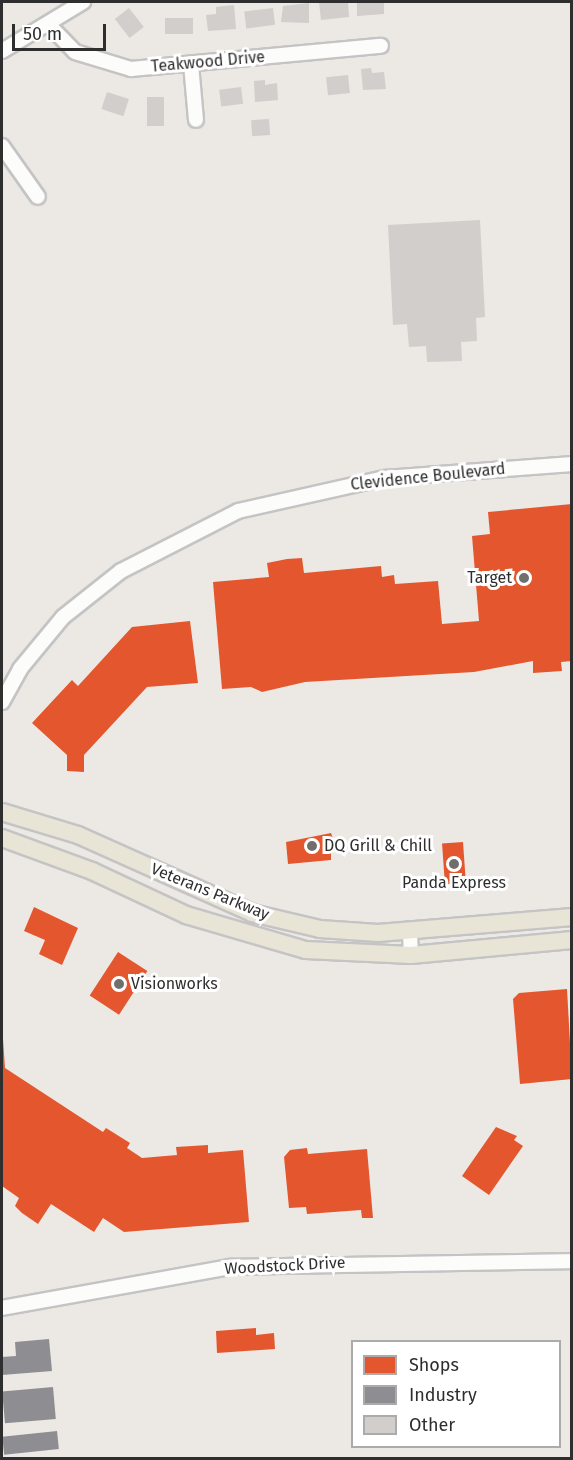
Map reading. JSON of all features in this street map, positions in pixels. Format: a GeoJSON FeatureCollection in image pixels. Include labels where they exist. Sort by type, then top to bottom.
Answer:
{"type":"FeatureCollection","features":[{"type":"Feature","properties":{"kind":"main road","name":"Veterans Parkway"},"geometry":{"type":"LineString","coordinates":[[2,812],[78,834],[252,913],[345,932],[410,931],[572,917]]}},
{"type":"Feature","properties":{"kind":"main road","name":"Veterans Parkway"},"geometry":{"type":"LineString","coordinates":[[2,838],[92,871],[186,915],[262,939],[330,953],[411,955],[572,940]]}},
{"type":"Feature","properties":{"kind":"street"},"geometry":{"type":"LineString","coordinates":[[2,51],[49,25],[83,2]]}},
{"type":"Feature","properties":{"kind":"street","name":"Teakwood Drive"},"geometry":{"type":"LineString","coordinates":[[49,25],[75,52],[130,69],[381,46]]}},
{"type":"Feature","properties":{"kind":"street"},"geometry":{"type":"LineString","coordinates":[[191,64],[196,120]]}},
{"type":"Feature","properties":{"kind":"street"},"geometry":{"type":"LineString","coordinates":[[2,146],[38,197]]}},
{"type":"Feature","properties":{"kind":"street","name":"Clevidence Boulevard"},"geometry":{"type":"LineString","coordinates":[[2,702],[20,669],[63,617],[121,571],[238,512],[385,478],[572,464]]}},
{"type":"Feature","properties":{"kind":"street"},"geometry":{"type":"LineString","coordinates":[[410,931],[411,955]]}},
{"type":"Feature","properties":{"kind":"street","name":"Woodstock Drive"},"geometry":{"type":"LineString","coordinates":[[2,1308],[231,1268],[572,1261]]}},
{"type":"Feature","properties":{"kind":"building: Shops"},"geometry":{"type":"Polygon","coordinates":[[[572,504],[572,661],[561,662],[562,671],[533,673],[533,661],[474,672],[305,682],[262,692],[251,687],[222,689],[213,582],[269,577],[267,563],[287,559],[302,558],[304,573],[381,566],[382,577],[394,575],[395,584],[438,581],[442,624],[479,621],[472,536],[490,534],[488,512],[572,504]]]}},
{"type":"Feature","properties":{"kind":"building: Shops"},"geometry":{"type":"Polygon","coordinates":[[[190,621],[198,683],[147,687],[84,755],[84,772],[67,771],[67,755],[32,723],[72,680],[78,686],[132,627],[190,621]]]}},
{"type":"Feature","properties":{"kind":"building: Shops","name":"DQ Grill & Chill"},"geometry":{"type":"Polygon","coordinates":[[[331,833],[337,850],[331,850],[331,860],[288,864],[286,842],[331,833]]]}},
{"type":"Feature","properties":{"kind":"building: Shops","name":"Panda Express"},"geometry":{"type":"Polygon","coordinates":[[[463,842],[466,883],[445,884],[442,843],[463,842]]]}},
{"type":"Feature","properties":{"kind":"building: Shops"},"geometry":{"type":"Polygon","coordinates":[[[34,907],[78,928],[62,965],[39,954],[45,940],[24,931],[34,907]]]}},
{"type":"Feature","properties":{"kind":"building: Shops","name":"Visionworks"},"geometry":{"type":"Polygon","coordinates":[[[118,952],[147,971],[119,1015],[90,996],[118,952]]]}},
{"type":"Feature","properties":{"kind":"building: Shops"},"geometry":{"type":"Polygon","coordinates":[[[567,989],[572,1079],[520,1084],[513,999],[519,993],[567,989]]]}},
{"type":"Feature","properties":{"kind":"building: Shops"},"geometry":{"type":"Polygon","coordinates":[[[3,1039],[5,1068],[103,1132],[106,1128],[130,1143],[127,1148],[142,1158],[177,1155],[176,1147],[208,1145],[208,1153],[243,1150],[249,1222],[124,1232],[103,1218],[94,1232],[51,1204],[38,1224],[22,1213],[15,1206],[19,1198],[2,1186],[3,1039]]]}},
{"type":"Feature","properties":{"kind":"building: Shops"},"geometry":{"type":"Polygon","coordinates":[[[496,1127],[517,1136],[514,1140],[523,1146],[489,1195],[462,1176],[496,1127]]]}},
{"type":"Feature","properties":{"kind":"building: Shops"},"geometry":{"type":"Polygon","coordinates":[[[307,1148],[308,1154],[367,1149],[373,1218],[362,1218],[361,1210],[307,1214],[306,1207],[289,1208],[284,1157],[290,1150],[307,1148]]]}},
{"type":"Feature","properties":{"kind":"building: Shops"},"geometry":{"type":"Polygon","coordinates":[[[256,1328],[256,1335],[274,1333],[275,1349],[217,1353],[216,1331],[256,1328]]]}},
{"type":"Feature","properties":{"kind":"building: Industry"},"geometry":{"type":"Polygon","coordinates":[[[49,1339],[52,1371],[2,1375],[2,1357],[16,1356],[15,1342],[49,1339]]]}},
{"type":"Feature","properties":{"kind":"building: Industry"},"geometry":{"type":"Polygon","coordinates":[[[53,1387],[56,1419],[5,1423],[2,1391],[53,1387]]]}},
{"type":"Feature","properties":{"kind":"building: Industry"},"geometry":{"type":"Polygon","coordinates":[[[57,1431],[59,1449],[4,1455],[2,1437],[57,1431]]]}},
{"type":"Feature","properties":{"kind":"building: Other"},"geometry":{"type":"Polygon","coordinates":[[[319,2],[348,2],[349,17],[321,20],[319,2]]]}},
{"type":"Feature","properties":{"kind":"building: Other"},"geometry":{"type":"Polygon","coordinates":[[[357,2],[384,2],[384,14],[357,16],[357,2]]]}},
{"type":"Feature","properties":{"kind":"building: Other"},"geometry":{"type":"Polygon","coordinates":[[[309,3],[309,23],[281,22],[283,6],[309,3]]]}},
{"type":"Feature","properties":{"kind":"building: Other"},"geometry":{"type":"Polygon","coordinates":[[[234,5],[236,29],[208,31],[206,15],[216,14],[216,7],[234,5]]]}},
{"type":"Feature","properties":{"kind":"building: Other"},"geometry":{"type":"Polygon","coordinates":[[[129,8],[144,27],[130,38],[115,19],[129,8]]]}},
{"type":"Feature","properties":{"kind":"building: Other"},"geometry":{"type":"Polygon","coordinates":[[[273,8],[275,25],[246,28],[244,12],[273,8]]]}},
{"type":"Feature","properties":{"kind":"building: Other"},"geometry":{"type":"Polygon","coordinates":[[[165,18],[193,18],[193,34],[165,34],[165,18]]]}},
{"type":"Feature","properties":{"kind":"building: Other"},"geometry":{"type":"Polygon","coordinates":[[[371,68],[372,73],[384,72],[386,89],[363,90],[361,69],[371,68]]]}},
{"type":"Feature","properties":{"kind":"building: Other"},"geometry":{"type":"Polygon","coordinates":[[[348,75],[350,93],[328,95],[326,77],[348,75]]]}},
{"type":"Feature","properties":{"kind":"building: Other"},"geometry":{"type":"Polygon","coordinates":[[[265,80],[265,85],[277,83],[278,100],[255,102],[254,81],[265,80]]]}},
{"type":"Feature","properties":{"kind":"building: Other"},"geometry":{"type":"Polygon","coordinates":[[[241,87],[243,104],[221,107],[219,90],[241,87]]]}},
{"type":"Feature","properties":{"kind":"building: Other"},"geometry":{"type":"Polygon","coordinates":[[[107,92],[129,99],[123,116],[101,109],[107,92]]]}},
{"type":"Feature","properties":{"kind":"building: Other"},"geometry":{"type":"Polygon","coordinates":[[[147,97],[164,97],[164,126],[147,126],[147,97]]]}},
{"type":"Feature","properties":{"kind":"building: Other"},"geometry":{"type":"Polygon","coordinates":[[[269,119],[270,135],[252,136],[251,120],[269,119]]]}},
{"type":"Feature","properties":{"kind":"building: Other"},"geometry":{"type":"Polygon","coordinates":[[[480,220],[485,317],[476,318],[477,341],[461,342],[462,361],[427,362],[426,346],[409,347],[407,324],[393,325],[388,225],[480,220]]]}},
{"type":"Feature","properties":{"kind":"place","name":"Target"},"geometry":{"type":"Point","coordinates":[524,578]}},
{"type":"Feature","properties":{"kind":"place","name":"DQ Grill & Chill"},"geometry":{"type":"Point","coordinates":[312,846]}},
{"type":"Feature","properties":{"kind":"place","name":"Panda Express"},"geometry":{"type":"Point","coordinates":[454,864]}},
{"type":"Feature","properties":{"kind":"place","name":"Visionworks"},"geometry":{"type":"Point","coordinates":[119,984]}}]}
